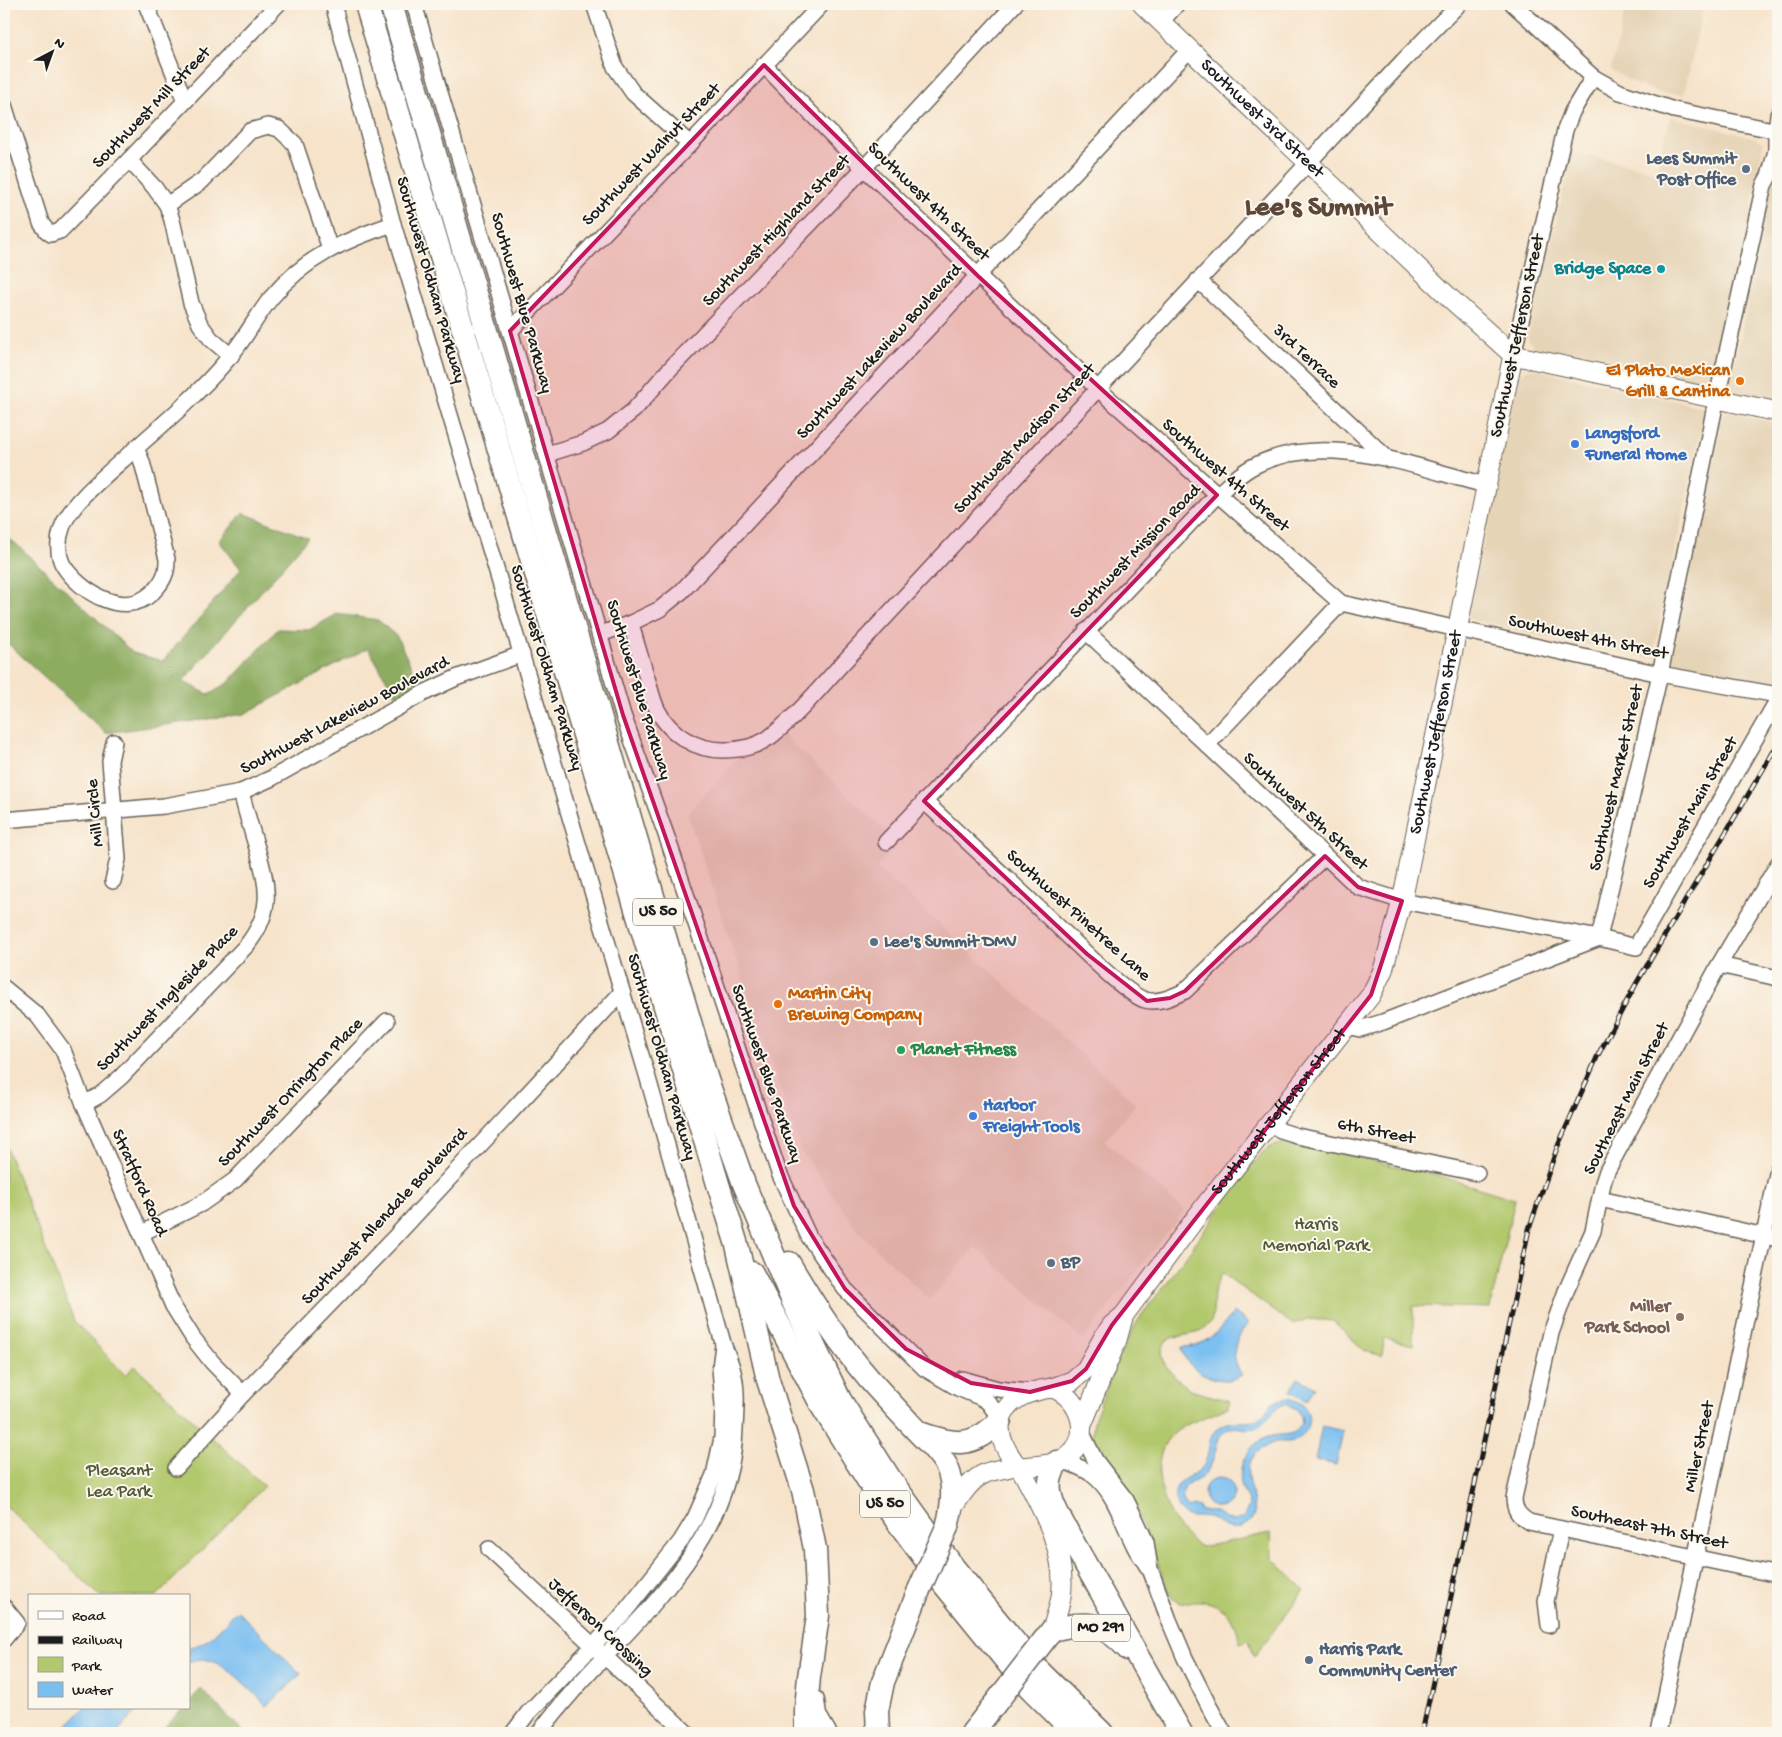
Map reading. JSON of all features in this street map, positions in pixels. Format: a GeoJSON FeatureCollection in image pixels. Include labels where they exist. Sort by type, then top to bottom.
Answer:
{"type":"FeatureCollection","features":[{"type":"Feature","properties":{"kind":"highway","name":"US 50"},"geometry":{"type":"LineString","coordinates":[[366,4],[718,1184],[738,1245],[823,1408],[874,1490],[942,1583],[1021,1679],[1076,1733]]}},
{"type":"Feature","properties":{"kind":"highway","name":"US 50"},"geometry":{"type":"LineString","coordinates":[[391,4],[707,1080],[744,1184],[794,1304],[840,1400],[890,1479],[954,1568],[1034,1667],[1102,1733]]}},
{"type":"Feature","properties":{"kind":"highway"},"geometry":{"type":"LineString","coordinates":[[744,1184],[819,1313],[868,1378],[932,1447],[947,1468],[950,1480],[949,1519],[918,1590],[883,1682],[877,1711],[878,1733]]}},
{"type":"Feature","properties":{"kind":"highway"},"geometry":{"type":"LineString","coordinates":[[738,1245],[768,1380],[803,1490],[815,1550],[818,1616],[809,1677],[806,1733]]}},
{"type":"Feature","properties":{"kind":"highway"},"geometry":{"type":"LineString","coordinates":[[919,1433],[943,1441],[965,1442],[984,1436],[1000,1419]]}},
{"type":"Feature","properties":{"kind":"highway"},"geometry":{"type":"LineString","coordinates":[[1059,1461],[1050,1481],[1050,1492],[1054,1504],[1069,1535],[1140,1661]]}},
{"type":"Feature","properties":{"kind":"highway","name":"MO 291"},"geometry":{"type":"LineString","coordinates":[[1048,1635],[1080,1624],[1107,1630],[1140,1661],[1181,1733]]}},
{"type":"Feature","properties":{"kind":"highway"},"geometry":{"type":"LineString","coordinates":[[985,1722],[1048,1635]]}},
{"type":"Feature","properties":{"kind":"highway"},"geometry":{"type":"LineString","coordinates":[[809,1677],[815,1716],[825,1733]]}},
{"type":"Feature","properties":{"kind":"main road","name":"Southwest 3rd Street"},"geometry":{"type":"LineString","coordinates":[[1142,4],[1452,300],[1513,355],[1778,412]]}},
{"type":"Feature","properties":{"kind":"main road","name":"Southwest Jefferson Street"},"geometry":{"type":"LineString","coordinates":[[1052,1388],[1072,1381],[1086,1369],[1112,1325],[1124,1315],[1207,1203],[1371,995],[1383,970],[1402,901],[1513,355]]}},
{"type":"Feature","properties":{"kind":"main road","name":"Southwest Jefferson Street"},"geometry":{"type":"LineString","coordinates":[[1082,1429],[1117,1340],[1124,1315]]}},
{"type":"Feature","properties":{"kind":"main road"},"geometry":{"type":"LineString","coordinates":[[949,1519],[968,1485],[976,1478],[986,1473],[1018,1466],[1044,1465],[1059,1461],[1071,1453],[1080,1440],[1082,1429],[1078,1411],[1066,1395],[1060,1390],[1052,1388],[1030,1392],[1008,1406],[1000,1419],[1002,1442],[1018,1466],[1047,1522],[1061,1563],[1061,1596],[1048,1635]]}},
{"type":"Feature","properties":{"kind":"street"},"geometry":{"type":"LineString","coordinates":[[146,4],[185,101]]}},
{"type":"Feature","properties":{"kind":"street","name":"Southwest Mill Street"},"geometry":{"type":"LineString","coordinates":[[4,105],[41,223],[51,234],[60,231],[278,4]]}},
{"type":"Feature","properties":{"kind":"street","name":"Southwest Oldham Parkway"},"geometry":{"type":"LineString","coordinates":[[333,4],[393,224],[622,992],[723,1344],[720,1368],[723,1405],[722,1438],[702,1522],[692,1554],[675,1580],[574,1690],[539,1733]]}},
{"type":"Feature","properties":{"kind":"street","name":"Southwest Blue Parkway"},"geometry":{"type":"LineString","coordinates":[[414,4],[624,715],[779,1173],[809,1237],[845,1289],[924,1368],[958,1388],[988,1402],[1000,1419]]}},
{"type":"Feature","properties":{"kind":"street"},"geometry":{"type":"LineString","coordinates":[[594,4],[615,67],[634,93],[690,144]]}},
{"type":"Feature","properties":{"kind":"street","name":"Southwest Walnut Street"},"geometry":{"type":"LineString","coordinates":[[510,332],[822,4]]}},
{"type":"Feature","properties":{"kind":"street","name":"Southwest Highland Street"},"geometry":{"type":"LineString","coordinates":[[547,454],[608,431],[634,410],[668,371],[864,168],[1015,4]]}},
{"type":"Feature","properties":{"kind":"street"},"geometry":{"type":"LineString","coordinates":[[1161,22],[1177,4]]}},
{"type":"Feature","properties":{"kind":"street","name":"Southwest Madison Street"},"geometry":{"type":"LineString","coordinates":[[631,623],[657,711],[683,740],[702,748],[719,750],[738,750],[761,742],[786,722],[840,666],[1198,280],[1403,61],[1459,4]]}},
{"type":"Feature","properties":{"kind":"street"},"geometry":{"type":"LineString","coordinates":[[1513,4],[1592,77],[1620,92],[1674,110],[1777,131]]}},
{"type":"Feature","properties":{"kind":"street","name":"Southwest Lakeview Boulevard"},"geometry":{"type":"LineString","coordinates":[[601,634],[631,623],[660,609],[680,592],[1190,49]]}},
{"type":"Feature","properties":{"kind":"street","name":"Southwest 4th Street"},"geometry":{"type":"LineString","coordinates":[[764,66],[864,168],[1098,388],[1341,603],[1660,674],[1778,697]]}},
{"type":"Feature","properties":{"kind":"street","name":"Southwest Jefferson Street"},"geometry":{"type":"LineString","coordinates":[[1513,355],[1565,130],[1572,112],[1592,77]]}},
{"type":"Feature","properties":{"kind":"street","name":"Southwest Market Street"},"geometry":{"type":"LineString","coordinates":[[1599,938],[1660,674],[1764,185],[1769,176],[1776,151],[1778,115]]}},
{"type":"Feature","properties":{"kind":"street"},"geometry":{"type":"LineString","coordinates":[[167,205],[202,181],[250,131],[268,126],[279,128],[296,144],[330,249]]}},
{"type":"Feature","properties":{"kind":"street"},"geometry":{"type":"LineString","coordinates":[[130,160],[167,205],[190,303],[200,324],[211,339],[231,356]]}},
{"type":"Feature","properties":{"kind":"street"},"geometry":{"type":"LineString","coordinates":[[136,448],[142,462],[167,559],[165,574],[158,588],[146,598],[119,604],[91,593],[63,564],[59,552],[59,539],[62,526],[72,509],[96,484],[136,448],[172,416],[218,371],[231,356],[270,299],[297,272],[330,249],[348,240],[393,224]]}},
{"type":"Feature","properties":{"kind":"street","name":"3rd Terrace"},"geometry":{"type":"LineString","coordinates":[[1198,280],[1389,460]]}},
{"type":"Feature","properties":{"kind":"street","name":"Southwest Mission Road"},"geometry":{"type":"LineString","coordinates":[[886,842],[1217,495],[1251,467],[1292,453],[1334,450],[1389,460],[1486,485]]}},
{"type":"Feature","properties":{"kind":"street"},"geometry":{"type":"LineString","coordinates":[[1207,746],[1341,603]]}},
{"type":"Feature","properties":{"kind":"street","name":"Southwest 5th Street"},"geometry":{"type":"LineString","coordinates":[[1086,631],[1358,888],[1402,901],[1599,938],[1636,947]]}},
{"type":"Feature","properties":{"kind":"street","name":"Southwest Lakeview Boulevard"},"geometry":{"type":"LineString","coordinates":[[4,820],[164,806],[241,792],[272,778],[424,693],[456,678],[522,654]]}},
{"type":"Feature","properties":{"kind":"street","name":"Southwest Main Street"},"geometry":{"type":"LineString","coordinates":[[1636,947],[1778,697]]}},
{"type":"Feature","properties":{"kind":"street","name":"Mill Circle"},"geometry":{"type":"LineString","coordinates":[[112,881],[118,859],[110,761],[114,742]]}},
{"type":"Feature","properties":{"kind":"street","name":"Southwest Ingleside Place"},"geometry":{"type":"LineString","coordinates":[[84,1104],[100,1095],[121,1077],[247,945],[260,925],[266,897],[266,880],[241,792]]}},
{"type":"Feature","properties":{"kind":"street","name":"Southwest Pinetree Lane"},"geometry":{"type":"LineString","coordinates":[[924,801],[1087,954],[1131,992],[1147,1001],[1170,998],[1185,991],[1325,856]]}},
{"type":"Feature","properties":{"kind":"street","name":"Southeast Main Street"},"geometry":{"type":"LineString","coordinates":[[1516,1511],[1514,1498],[1546,1350],[1566,1291],[1593,1231],[1602,1183],[1719,965],[1778,864]]}},
{"type":"Feature","properties":{"kind":"street"},"geometry":{"type":"LineString","coordinates":[[1346,1026],[1360,1029],[1383,1022],[1599,938]]}},
{"type":"Feature","properties":{"kind":"street"},"geometry":{"type":"LineString","coordinates":[[1719,965],[1778,978]]}},
{"type":"Feature","properties":{"kind":"street","name":"Stratford Road"},"geometry":{"type":"LineString","coordinates":[[4,988],[37,1015],[63,1050],[84,1104],[142,1233],[165,1290],[193,1338],[212,1362],[243,1394]]}},
{"type":"Feature","properties":{"kind":"street","name":"Southwest Allendale Boulevard"},"geometry":{"type":"LineString","coordinates":[[176,1468],[243,1394],[394,1238],[622,992]]}},
{"type":"Feature","properties":{"kind":"street","name":"Southwest Orrington Place"},"geometry":{"type":"LineString","coordinates":[[142,1233],[201,1204],[235,1180],[386,1021]]}},
{"type":"Feature","properties":{"kind":"street","name":"6th Street"},"geometry":{"type":"LineString","coordinates":[[1270,1122],[1281,1131],[1297,1136],[1477,1173]]}},
{"type":"Feature","properties":{"kind":"street","name":"Miller Street"},"geometry":{"type":"LineString","coordinates":[[1658,1733],[1696,1557],[1771,1237],[1778,1169]]}},
{"type":"Feature","properties":{"kind":"street"},"geometry":{"type":"LineString","coordinates":[[1600,1199],[1771,1237]]}},
{"type":"Feature","properties":{"kind":"street","name":"Southwest Blue Parkway"},"geometry":{"type":"LineString","coordinates":[[906,1350],[971,1383],[998,1390],[1030,1392]]}},
{"type":"Feature","properties":{"kind":"street"},"geometry":{"type":"LineString","coordinates":[[1082,1429],[1095,1460],[1126,1500],[1146,1542],[1150,1569],[1186,1658],[1224,1733]]}},
{"type":"Feature","properties":{"kind":"street"},"geometry":{"type":"LineString","coordinates":[[1059,1461],[1093,1474],[1102,1483],[1114,1502],[1136,1550],[1150,1569]]}},
{"type":"Feature","properties":{"kind":"street","name":"Southeast 7th Street"},"geometry":{"type":"LineString","coordinates":[[1516,1511],[1521,1518],[1528,1522],[1778,1575]]}},
{"type":"Feature","properties":{"kind":"street","name":"Southwest Oldham Parkway"},"geometry":{"type":"LineString","coordinates":[[513,1733],[528,1713],[620,1619],[681,1541],[702,1522]]}},
{"type":"Feature","properties":{"kind":"street"},"geometry":{"type":"LineString","coordinates":[[1549,1625],[1546,1601],[1561,1529]]}},
{"type":"Feature","properties":{"kind":"street","name":"Jefferson Crossing"},"geometry":{"type":"LineString","coordinates":[[489,1549],[687,1733]]}},
{"type":"Feature","properties":{"kind":"street"},"geometry":{"type":"LineString","coordinates":[[4,1606],[17,1623],[4,1639]]}},
{"type":"Feature","properties":{"kind":"highlighted area"},"geometry":{"type":"Polygon","coordinates":[[[764,65],[978,276],[1217,495],[924,801],[1087,954],[1147,1001],[1170,998],[1185,991],[1325,856],[1358,887],[1402,901],[1371,995],[1112,1325],[1086,1369],[1072,1381],[1030,1392],[971,1383],[906,1349],[845,1289],[794,1206],[623,715],[510,331],[764,65]]]}},
{"type":"Feature","properties":{"kind":"shaded area"},"geometry":{"type":"Polygon","coordinates":[[[1627,4],[1704,4],[1684,94],[1663,93],[1638,85],[1611,70],[1627,4]]]}},
{"type":"Feature","properties":{"kind":"shaded area"},"geometry":{"type":"Polygon","coordinates":[[[1670,117],[1753,137],[1763,143],[1745,248],[1712,386],[1707,388],[1535,347],[1529,342],[1528,337],[1573,151],[1656,172],[1670,117]]]}},
{"type":"Feature","properties":{"kind":"shaded area"},"geometry":{"type":"Polygon","coordinates":[[[1778,155],[1778,404],[1732,395],[1727,385],[1728,379],[1732,376],[1778,155]]]}},
{"type":"Feature","properties":{"kind":"shaded area"},"geometry":{"type":"Polygon","coordinates":[[[1528,369],[1535,369],[1701,407],[1705,408],[1708,413],[1707,422],[1702,425],[1654,650],[1651,655],[1646,657],[1474,621],[1468,617],[1517,380],[1528,369]]]}},
{"type":"Feature","properties":{"kind":"shaded area"},"geometry":{"type":"Polygon","coordinates":[[[1727,411],[1738,412],[1743,416],[1778,423],[1778,682],[1776,683],[1678,663],[1672,658],[1721,429],[1718,425],[1727,411]]]}},
{"type":"Feature","properties":{"kind":"shaded area"},"geometry":{"type":"Polygon","coordinates":[[[782,734],[899,843],[877,867],[1136,1104],[1105,1141],[1185,1210],[1083,1340],[975,1247],[930,1300],[860,1233],[801,1151],[687,813],[741,755],[782,734]]]}},
{"type":"Feature","properties":{"kind":"green space"},"geometry":{"type":"Polygon","coordinates":[[[243,513],[308,538],[183,681],[209,695],[229,682],[278,629],[309,630],[337,614],[378,620],[397,637],[419,683],[396,696],[368,648],[244,714],[106,733],[4,640],[4,537],[15,543],[133,653],[163,661],[241,569],[219,541],[243,513]]]}},
{"type":"Feature","properties":{"kind":"green space","name":"Pleasant Lea Park"},"geometry":{"type":"Polygon","coordinates":[[[4,1142],[74,1321],[125,1375],[135,1366],[264,1486],[159,1594],[98,1594],[4,1504],[4,1142]]]}},
{"type":"Feature","properties":{"kind":"green space","name":"Harris Memorial Park"},"geometry":{"type":"Polygon","coordinates":[[[1288,1142],[1436,1175],[1515,1199],[1490,1308],[1413,1306],[1413,1345],[1384,1338],[1382,1356],[1365,1351],[1333,1321],[1308,1319],[1292,1324],[1222,1273],[1214,1292],[1211,1322],[1200,1332],[1171,1338],[1166,1341],[1162,1355],[1166,1367],[1176,1378],[1197,1392],[1230,1401],[1228,1407],[1177,1431],[1170,1437],[1162,1449],[1159,1464],[1160,1481],[1164,1498],[1171,1514],[1190,1540],[1202,1547],[1271,1533],[1272,1558],[1304,1590],[1254,1657],[1249,1640],[1240,1643],[1235,1624],[1224,1610],[1208,1602],[1193,1601],[1179,1603],[1172,1598],[1131,1497],[1106,1467],[1092,1439],[1094,1420],[1114,1369],[1132,1330],[1143,1313],[1259,1156],[1269,1147],[1288,1142]]]}},
{"type":"Feature","properties":{"kind":"green space"},"geometry":{"type":"Polygon","coordinates":[[[201,1689],[245,1733],[159,1733],[181,1710],[190,1710],[190,1701],[201,1689]]]}},
{"type":"Feature","properties":{"kind":"water"},"geometry":{"type":"Polygon","coordinates":[[[1234,1312],[1248,1323],[1239,1336],[1234,1354],[1235,1361],[1242,1375],[1229,1380],[1220,1380],[1205,1375],[1192,1366],[1183,1354],[1182,1347],[1205,1341],[1224,1325],[1234,1312]]]}},
{"type":"Feature","properties":{"kind":"water"},"geometry":{"type":"Polygon","coordinates":[[[1298,1378],[1315,1387],[1306,1401],[1290,1391],[1298,1378]]]}},
{"type":"Feature","properties":{"kind":"water"},"geometry":{"type":"Polygon","coordinates":[[[1288,1398],[1303,1405],[1309,1418],[1308,1426],[1298,1440],[1275,1442],[1263,1448],[1253,1457],[1249,1466],[1248,1476],[1254,1504],[1254,1513],[1251,1520],[1243,1526],[1229,1528],[1212,1518],[1190,1517],[1182,1512],[1176,1501],[1176,1489],[1182,1481],[1197,1472],[1204,1465],[1210,1440],[1215,1431],[1224,1424],[1255,1420],[1264,1414],[1271,1404],[1288,1398]],[[1285,1404],[1276,1409],[1263,1423],[1255,1428],[1229,1428],[1226,1430],[1219,1438],[1214,1458],[1207,1471],[1200,1478],[1185,1487],[1183,1498],[1187,1507],[1189,1508],[1192,1505],[1199,1507],[1200,1511],[1214,1511],[1228,1520],[1234,1521],[1243,1518],[1249,1506],[1241,1480],[1242,1465],[1245,1458],[1254,1445],[1268,1437],[1295,1432],[1302,1423],[1297,1409],[1285,1404]]]}},
{"type":"Feature","properties":{"kind":"water"},"geometry":{"type":"Polygon","coordinates":[[[1322,1426],[1343,1431],[1336,1465],[1315,1460],[1322,1426]]]}},
{"type":"Feature","properties":{"kind":"water"},"geometry":{"type":"Polygon","coordinates":[[[1219,1478],[1225,1479],[1233,1487],[1233,1499],[1225,1507],[1219,1508],[1213,1507],[1205,1499],[1204,1493],[1205,1487],[1213,1479],[1219,1478]]]}},
{"type":"Feature","properties":{"kind":"water"},"geometry":{"type":"Polygon","coordinates":[[[237,1610],[301,1674],[267,1706],[231,1672],[220,1665],[209,1660],[199,1659],[190,1663],[190,1647],[202,1643],[237,1610]]]}},
{"type":"Feature","properties":{"kind":"water"},"geometry":{"type":"Polygon","coordinates":[[[82,1710],[138,1710],[116,1733],[60,1733],[82,1710]]]}},
{"type":"Feature","properties":{"kind":"railway"},"geometry":{"type":"LineString","coordinates":[[1422,1733],[1529,1229],[1557,1148],[1598,1055],[1636,984],[1778,744]]}},
{"type":"Feature","properties":{"kind":"place","name":"Lees Summit Post Office"},"geometry":{"type":"Point","coordinates":[1746,169]}},
{"type":"Feature","properties":{"kind":"place","name":"Bridge Space"},"geometry":{"type":"Point","coordinates":[1661,269]}},
{"type":"Feature","properties":{"kind":"place","name":"El Plato Mexican Grill & Cantina"},"geometry":{"type":"Point","coordinates":[1740,381]}},
{"type":"Feature","properties":{"kind":"place","name":"Langsford Funeral Home"},"geometry":{"type":"Point","coordinates":[1575,444]}},
{"type":"Feature","properties":{"kind":"place","name":"Lee's Summit DMV"},"geometry":{"type":"Point","coordinates":[874,942]}},
{"type":"Feature","properties":{"kind":"place","name":"Martin City Brewing Company"},"geometry":{"type":"Point","coordinates":[778,1004]}},
{"type":"Feature","properties":{"kind":"place","name":"Planet Fitness"},"geometry":{"type":"Point","coordinates":[901,1050]}},
{"type":"Feature","properties":{"kind":"place","name":"Harbor Freight Tools"},"geometry":{"type":"Point","coordinates":[973,1116]}},
{"type":"Feature","properties":{"kind":"place","name":"BP"},"geometry":{"type":"Point","coordinates":[1051,1263]}},
{"type":"Feature","properties":{"kind":"place","name":"Miller Park School"},"geometry":{"type":"Point","coordinates":[1680,1317]}},
{"type":"Feature","properties":{"kind":"place","name":"Harris Park Community Center"},"geometry":{"type":"Point","coordinates":[1309,1660]}},
{"type":"Feature","properties":{"kind":"district","name":"Lee's Summit"},"geometry":{"type":"Point","coordinates":[1318,208]}}]}
